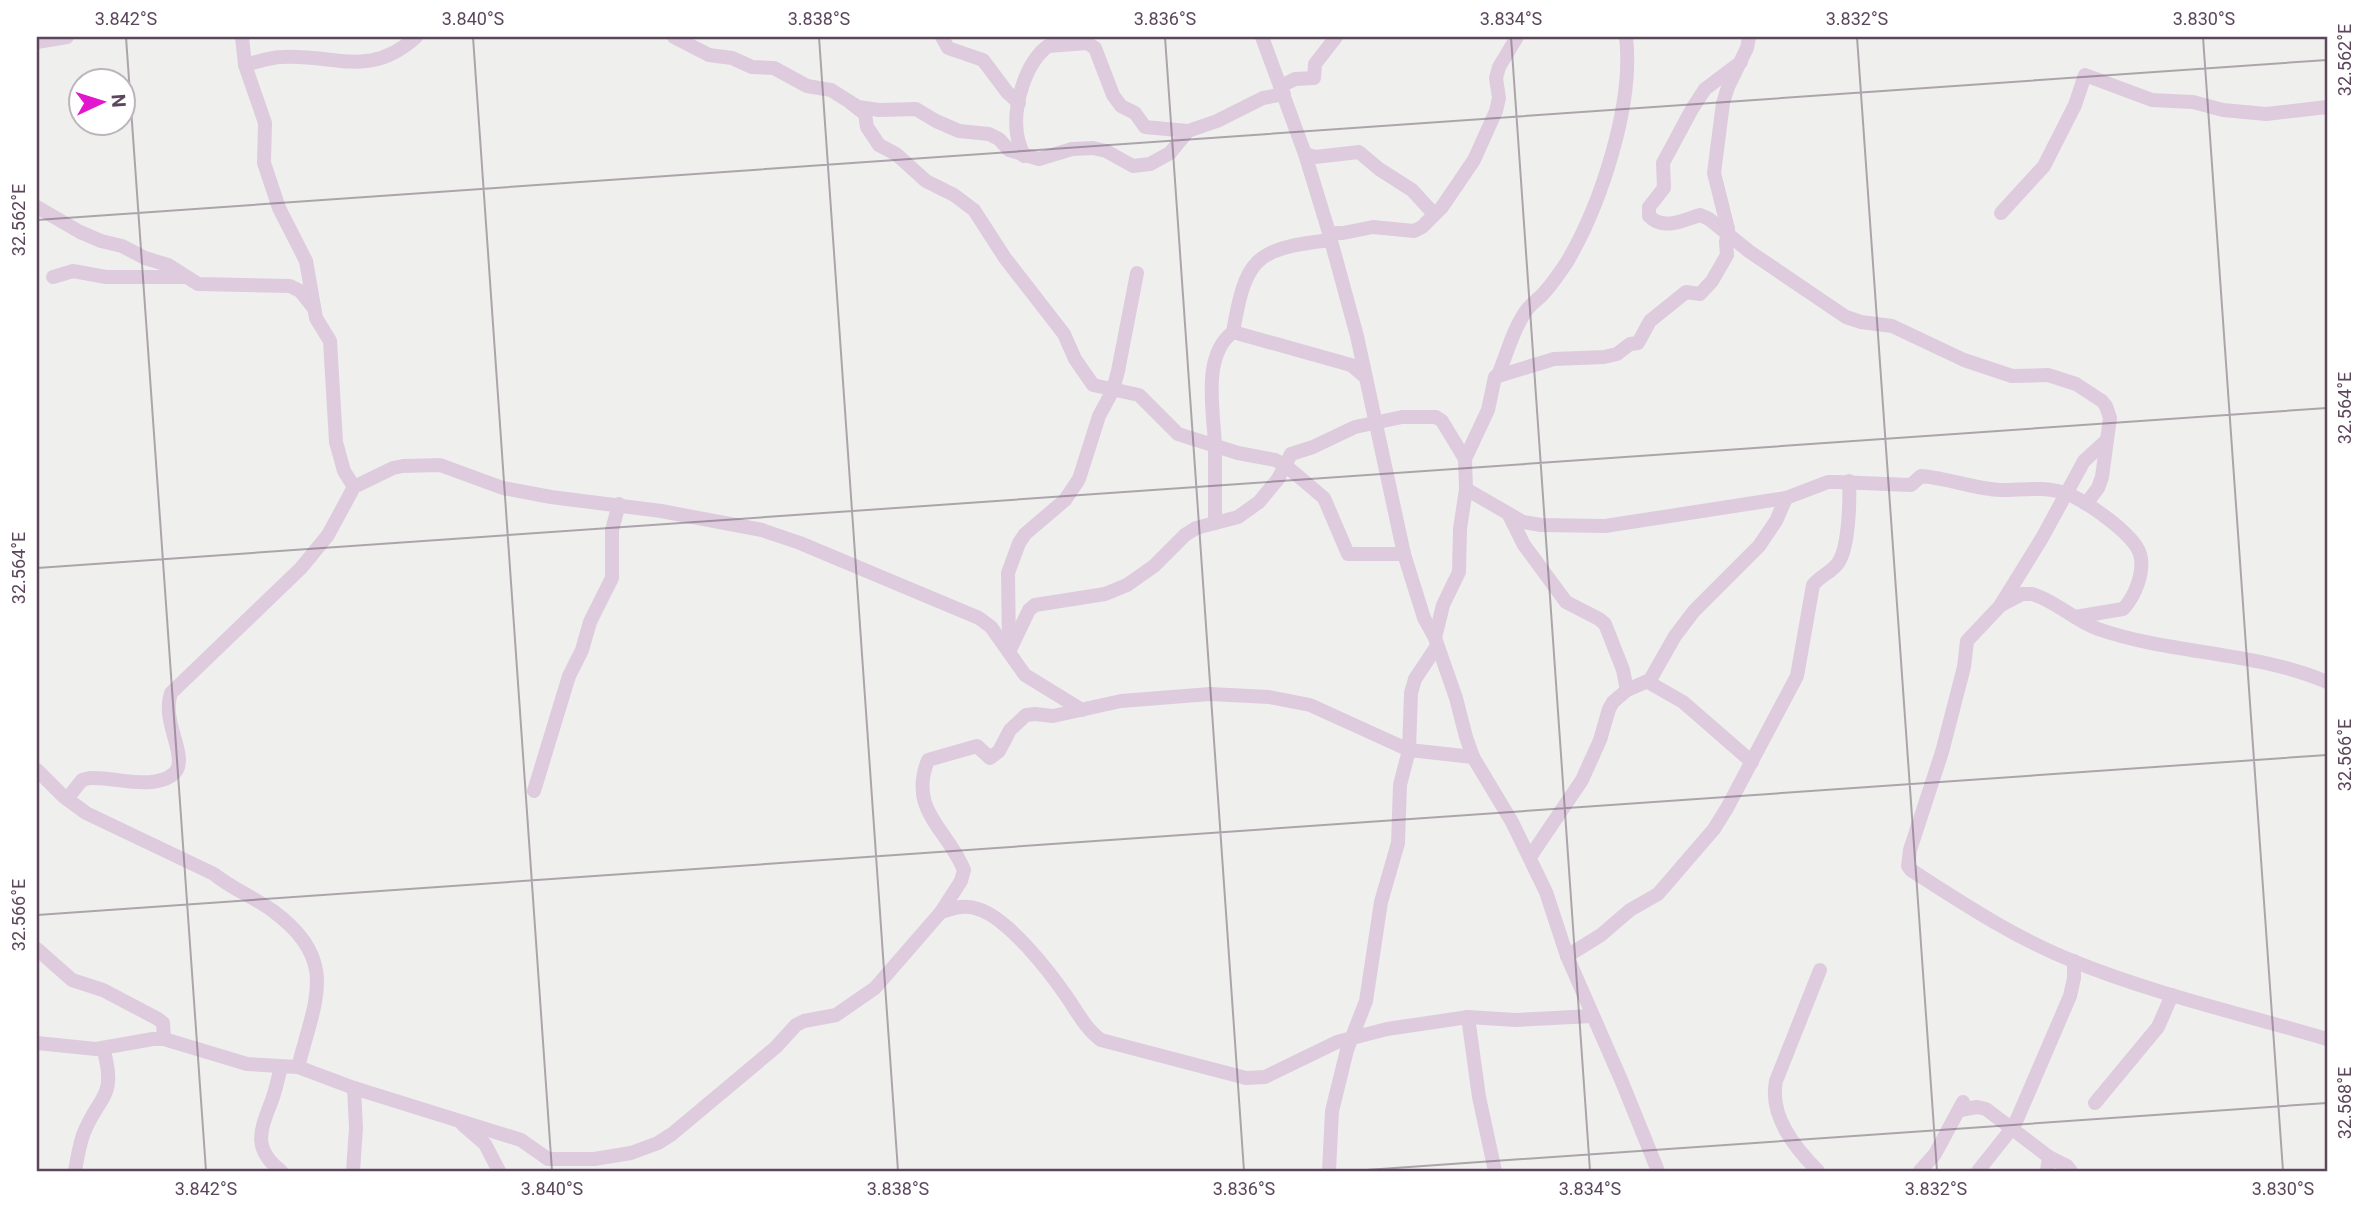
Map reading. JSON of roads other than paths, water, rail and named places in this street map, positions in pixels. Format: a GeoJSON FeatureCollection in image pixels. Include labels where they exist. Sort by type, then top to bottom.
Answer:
{"type":"FeatureCollection","features":[{"type":"Feature","properties":{"kind":"street"},"geometry":{"type":"LineString","coordinates":[[37,42],[66,37]]}},
{"type":"Feature","properties":{"kind":"street"},"geometry":{"type":"LineString","coordinates":[[242,37],[246,65],[265,123],[264,163],[279,208],[306,261],[316,318],[330,341],[336,442],[344,471],[354,487]]}},
{"type":"Feature","properties":{"kind":"street"},"geometry":{"type":"LineString","coordinates":[[246,65],[284,57],[375,61],[394,54],[416,37]]}},
{"type":"Feature","properties":{"kind":"street"},"geometry":{"type":"LineString","coordinates":[[674,37],[709,55],[732,58],[752,67],[774,68],[807,86],[831,90],[852,104],[865,114],[867,127],[879,145],[896,154],[926,181],[954,195],[974,210],[1005,258],[1064,334],[1093,385],[1139,395],[1178,434],[1249,456],[1275,460],[1285,466],[1324,498],[1348,554],[1404,554]]}},
{"type":"Feature","properties":{"kind":"street"},"geometry":{"type":"LineString","coordinates":[[942,37],[948,48],[983,60],[1019,103]]}},
{"type":"Feature","properties":{"kind":"street"},"geometry":{"type":"LineString","coordinates":[[1262,37],[1305,154],[1330,237],[1357,336],[1404,554],[1424,618],[1436,642],[1456,698],[1473,757],[1512,822],[1546,892],[1567,956],[1658,1171]]}},
{"type":"Feature","properties":{"kind":"street"},"geometry":{"type":"LineString","coordinates":[[1024,156],[1017,131],[1022,89],[1034,61],[1048,46],[1087,43],[1095,48],[1113,95],[1121,106],[1135,113],[1144,126],[1188,131],[1217,121],[1282,90],[1295,79],[1314,78],[1315,64],[1336,37]]}},
{"type":"Feature","properties":{"kind":"street"},"geometry":{"type":"LineString","coordinates":[[1215,523],[1214,365],[1225,338],[1233,332],[1241,288],[1255,262],[1263,255],[1343,233],[1373,227],[1414,231],[1422,227],[1443,207],[1474,160],[1496,111],[1499,98],[1496,79],[1499,67],[1517,37]]}},
{"type":"Feature","properties":{"kind":"street"},"geometry":{"type":"LineString","coordinates":[[1329,1171],[1332,1111],[1342,1066],[1368,994],[1381,902],[1398,843],[1400,785],[1409,750],[1410,693],[1436,642],[1443,605],[1458,572],[1460,528],[1466,489],[1465,459],[1488,410],[1492,385],[1519,322],[1565,265],[1600,194],[1623,106],[1628,52],[1626,37]]}},
{"type":"Feature","properties":{"kind":"street"},"geometry":{"type":"LineString","coordinates":[[1498,375],[1554,359],[1617,354],[1630,344],[1638,343],[1650,321],[1686,292],[1700,294],[1712,281],[1727,256],[1728,229],[1714,173],[1723,103],[1749,37]]}},
{"type":"Feature","properties":{"kind":"street"},"geometry":{"type":"LineString","coordinates":[[1741,61],[1705,89],[1699,99],[1663,163],[1664,188],[1648,210],[1649,216],[1653,220],[1668,224],[1700,215],[1709,219],[1846,317],[1892,326],[1964,360],[2012,376],[2048,375],[2081,387],[2106,406],[2110,418],[2100,482],[2086,504]]}},
{"type":"Feature","properties":{"kind":"street"},"geometry":{"type":"LineString","coordinates":[[2001,213],[2044,166],[2075,105],[2085,75],[2152,100],[2193,102],[2223,110],[2266,114],[2327,107]]}},
{"type":"Feature","properties":{"kind":"street"},"geometry":{"type":"LineString","coordinates":[[852,104],[878,110],[916,109],[959,131],[995,137],[1009,150],[1040,159],[1072,149],[1093,148],[1106,151],[1133,166],[1140,166],[1170,153],[1188,131]]}},
{"type":"Feature","properties":{"kind":"street"},"geometry":{"type":"LineString","coordinates":[[1305,154],[1315,156],[1359,152],[1379,169],[1412,190],[1434,214]]}},
{"type":"Feature","properties":{"kind":"street"},"geometry":{"type":"LineString","coordinates":[[37,207],[80,232],[168,265],[202,285],[290,286],[300,291],[313,307]]}},
{"type":"Feature","properties":{"kind":"street"},"geometry":{"type":"LineString","coordinates":[[53,277],[73,271],[106,277],[186,277]]}},
{"type":"Feature","properties":{"kind":"street"},"geometry":{"type":"LineString","coordinates":[[1009,652],[1008,573],[1018,543],[1065,500],[1076,485],[1099,416],[1113,390],[1137,273]]}},
{"type":"Feature","properties":{"kind":"street"},"geometry":{"type":"LineString","coordinates":[[1233,332],[1351,365],[1364,376]]}},
{"type":"Feature","properties":{"kind":"street"},"geometry":{"type":"LineString","coordinates":[[1009,652],[1029,610],[1035,605],[1105,594],[1120,588],[1154,566],[1185,535],[1196,528],[1238,517],[1259,502],[1274,485],[1288,457],[1296,450],[1313,447],[1355,427],[1375,422],[1402,417],[1436,417],[1442,421],[1465,459]]}},
{"type":"Feature","properties":{"kind":"street"},"geometry":{"type":"LineString","coordinates":[[2107,440],[2084,461],[2042,538],[2000,606],[1967,641],[1964,667],[1942,752],[1910,850],[1909,866],[1911,870],[1988,919],[2022,938],[2074,961],[2172,995],[2327,1039]]}},
{"type":"Feature","properties":{"kind":"street"},"geometry":{"type":"LineString","coordinates":[[67,799],[82,780],[90,778],[148,782],[175,775],[180,761],[168,717],[171,693],[301,568],[328,535],[354,487],[393,468],[430,465],[449,467],[503,488],[551,497],[619,504],[762,530],[800,543],[964,610],[991,626],[1025,675],[1082,710]]}},
{"type":"Feature","properties":{"kind":"street"},"geometry":{"type":"LineString","coordinates":[[1466,489],[1523,522],[1541,525],[1605,526],[1786,498],[1828,482],[1911,485],[1921,476],[1928,476],[1999,490],[2037,488],[2065,493],[2086,504],[2124,533],[2137,547],[2141,562],[2133,596],[2123,609],[2075,617]]}},
{"type":"Feature","properties":{"kind":"street"},"geometry":{"type":"LineString","coordinates":[[1567,956],[1597,939],[1630,910],[1658,894],[1714,829],[1797,676],[1813,585],[1836,566],[1842,556],[1850,508],[1849,481]]}},
{"type":"Feature","properties":{"kind":"street"},"geometry":{"type":"LineString","coordinates":[[1530,857],[1582,780],[1600,740],[1609,709],[1626,690],[1648,682],[1675,636],[1694,611],[1759,546],[1786,498]]}},
{"type":"Feature","properties":{"kind":"street"},"geometry":{"type":"LineString","coordinates":[[534,791],[569,676],[582,650],[590,622],[612,578],[612,530],[619,504]]}},
{"type":"Feature","properties":{"kind":"street"},"geometry":{"type":"LineString","coordinates":[[1509,514],[1524,545],[1562,598],[1574,608],[1605,624],[1623,670],[1626,690]]}},
{"type":"Feature","properties":{"kind":"street"},"geometry":{"type":"LineString","coordinates":[[2000,606],[2022,594],[2032,594],[2099,629],[2166,645],[2294,668],[2327,682]]}},
{"type":"Feature","properties":{"kind":"street"},"geometry":{"type":"LineString","coordinates":[[1648,682],[1683,702],[1752,762]]}},
{"type":"Feature","properties":{"kind":"street"},"geometry":{"type":"LineString","coordinates":[[37,1043],[103,1048],[164,1039],[247,1064],[298,1067],[354,1088],[521,1140],[548,1159],[594,1159],[631,1153],[663,1141],[776,1047],[796,1026],[804,1021],[832,1017],[871,991],[941,912],[961,881],[964,870],[924,801],[921,785],[928,760],[977,746],[990,758],[999,751],[1010,730],[1026,715],[1035,713],[1056,716],[1149,698],[1210,695],[1269,697],[1324,710],[1370,734],[1409,750],[1473,757]]}},
{"type":"Feature","properties":{"kind":"street"},"geometry":{"type":"LineString","coordinates":[[37,770],[67,799],[103,822],[214,874],[271,910],[300,937],[316,964],[319,982],[298,1067]]}},
{"type":"Feature","properties":{"kind":"street"},"geometry":{"type":"LineString","coordinates":[[941,912],[960,906],[978,909],[999,919],[1051,974],[1090,1031],[1101,1040],[1255,1079],[1265,1077],[1353,1037],[1468,1017],[1516,1020],[1592,1016]]}},
{"type":"Feature","properties":{"kind":"street"},"geometry":{"type":"LineString","coordinates":[[37,949],[72,980],[103,990],[158,1019],[163,1023],[164,1039]]}},
{"type":"Feature","properties":{"kind":"street"},"geometry":{"type":"LineString","coordinates":[[1980,1171],[2013,1127],[2070,996],[2074,961]]}},
{"type":"Feature","properties":{"kind":"street"},"geometry":{"type":"LineString","coordinates":[[1818,1171],[1804,1157],[1783,1125],[1774,1098],[1776,1081],[1820,970]]}},
{"type":"Feature","properties":{"kind":"street"},"geometry":{"type":"LineString","coordinates":[[2095,1102],[2158,1027],[2172,995]]}},
{"type":"Feature","properties":{"kind":"street"},"geometry":{"type":"LineString","coordinates":[[1468,1017],[1479,1097],[1494,1171]]}},
{"type":"Feature","properties":{"kind":"street"},"geometry":{"type":"LineString","coordinates":[[75,1171],[82,1138],[107,1091],[108,1067],[103,1048]]}},
{"type":"Feature","properties":{"kind":"street"},"geometry":{"type":"LineString","coordinates":[[281,1067],[260,1129],[260,1140],[265,1151],[274,1166],[281,1171]]}},
{"type":"Feature","properties":{"kind":"street"},"geometry":{"type":"LineString","coordinates":[[353,1171],[356,1128],[354,1088]]}},
{"type":"Feature","properties":{"kind":"street"},"geometry":{"type":"LineString","coordinates":[[1920,1171],[1936,1154],[1962,1105],[1982,1108],[2013,1127],[2048,1164],[2067,1166],[2071,1171]]}},
{"type":"Feature","properties":{"kind":"street"},"geometry":{"type":"LineString","coordinates":[[456,1120],[485,1144],[499,1171]]}},
{"type":"Feature","properties":{"kind":"street"},"geometry":{"type":"LineString","coordinates":[[580,1159],[599,1171]]}}]}
